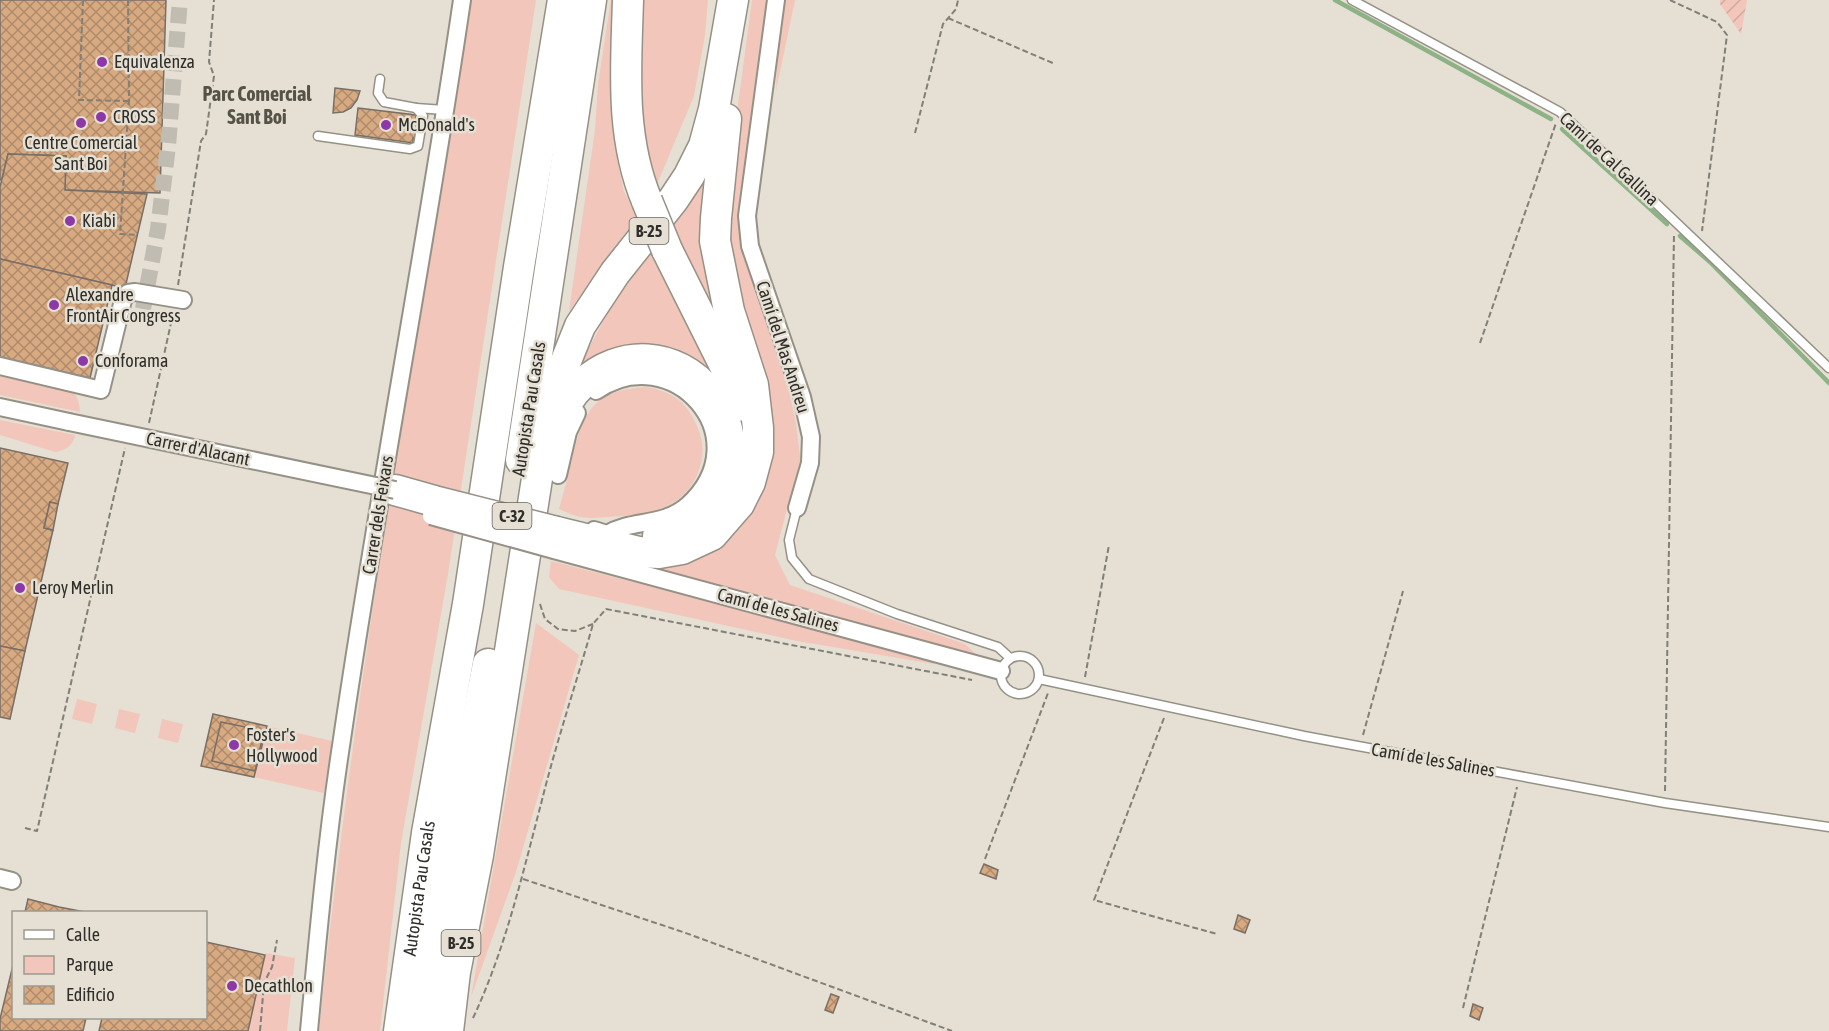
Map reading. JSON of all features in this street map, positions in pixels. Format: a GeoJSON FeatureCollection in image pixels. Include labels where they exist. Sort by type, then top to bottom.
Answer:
{"type":"FeatureCollection","features":[{"type":"Feature","properties":{"kind":"highway"},"geometry":{"type":"LineString","coordinates":[[546,100],[553,0]]}},
{"type":"Feature","properties":{"kind":"highway","name":"Autopista Pau Casals"},"geometry":{"type":"LineString","coordinates":[[399,1031],[427,833],[468,604],[563,0]]}},
{"type":"Feature","properties":{"kind":"highway","name":"Autopista Pau Casals"},"geometry":{"type":"LineString","coordinates":[[426,1031],[456,822],[498,609],[591,0]]}},
{"type":"Feature","properties":{"kind":"highway"},"geometry":{"type":"LineString","coordinates":[[628,0],[626,107],[631,148],[640,185],[647,201],[654,246],[697,314],[741,397],[758,452]]}},
{"type":"Feature","properties":{"kind":"highway"},"geometry":{"type":"LineString","coordinates":[[654,246],[679,166],[699,116],[716,0]]}},
{"type":"Feature","properties":{"kind":"highway","name":"B-25"},"geometry":{"type":"LineString","coordinates":[[459,1027],[455,972],[549,464],[558,381],[580,326],[615,273],[654,246],[704,146],[716,99],[733,0]]}},
{"type":"Feature","properties":{"kind":"highway"},"geometry":{"type":"LineString","coordinates":[[395,490],[557,534],[639,552],[659,553],[682,549],[712,535],[739,504],[750,482],[758,452],[758,428],[753,385],[729,311],[716,241],[716,218],[722,149],[742,0]]}},
{"type":"Feature","properties":{"kind":"highway"},"geometry":{"type":"LineString","coordinates":[[549,464],[566,403],[581,385],[609,366],[640,358],[659,361],[676,365],[699,380],[707,389],[721,407],[731,444],[726,479],[717,496],[690,524],[661,536],[624,537],[607,534]]}},
{"type":"Feature","properties":{"kind":"street","name":"Carrer dels Feixars"},"geometry":{"type":"LineString","coordinates":[[309,1031],[342,738],[462,0]]}},
{"type":"Feature","properties":{"kind":"street","name":"Camí del Mas Andreu"},"geometry":{"type":"LineString","coordinates":[[776,0],[747,216],[750,246],[802,397],[811,437],[810,463],[797,508]]}},
{"type":"Feature","properties":{"kind":"street"},"geometry":{"type":"LineString","coordinates":[[0,366],[101,390],[123,300],[128,293],[135,292],[183,300]]}},
{"type":"Feature","properties":{"kind":"street","name":"Carrer d'Alacant"},"geometry":{"type":"LineString","coordinates":[[0,407],[395,490]]}},
{"type":"Feature","properties":{"kind":"street"},"geometry":{"type":"LineString","coordinates":[[557,534],[607,534]]}},
{"type":"Feature","properties":{"kind":"street","name":"Camí de les Salines"},"geometry":{"type":"LineString","coordinates":[[557,534],[985,666],[1006,665]]}},
{"type":"Feature","properties":{"kind":"lane","name":"Camí de Cal Gallina"},"geometry":{"type":"LineString","coordinates":[[1352,0],[1560,112],[1829,368]]}},
{"type":"Feature","properties":{"kind":"lane"},"geometry":{"type":"LineString","coordinates":[[380,79],[378,93],[384,102],[445,110]]}},
{"type":"Feature","properties":{"kind":"lane"},"geometry":{"type":"LineString","coordinates":[[318,136],[410,149],[418,146],[423,116],[416,108]]}},
{"type":"Feature","properties":{"kind":"lane","name":"Camí del Mas Andreu"},"geometry":{"type":"LineString","coordinates":[[797,508],[789,540],[792,558],[809,579],[897,614],[998,647],[1006,665]]}},
{"type":"Feature","properties":{"kind":"lane"},"geometry":{"type":"LineString","coordinates":[[1016,656],[1029,657],[1038,666],[1039,679],[1032,690],[1020,694],[1008,689],[1003,684],[1006,665],[1016,656]]}},
{"type":"Feature","properties":{"kind":"lane","name":"Camí de les Salines"},"geometry":{"type":"LineString","coordinates":[[1039,679],[1360,746],[1520,776],[1665,802],[1829,827]]}},
{"type":"Feature","properties":{"kind":"path"},"geometry":{"type":"LineString","coordinates":[[83,0],[79,100],[129,101]]}},
{"type":"Feature","properties":{"kind":"path"},"geometry":{"type":"LineString","coordinates":[[128,0],[129,101],[120,234],[137,235]]}},
{"type":"Feature","properties":{"kind":"path"},"geometry":{"type":"LineString","coordinates":[[915,133],[943,24],[956,9],[958,0]]}},
{"type":"Feature","properties":{"kind":"path"},"geometry":{"type":"LineString","coordinates":[[1670,0],[1717,22],[1728,35],[1700,246]]}},
{"type":"Feature","properties":{"kind":"path"},"geometry":{"type":"LineString","coordinates":[[948,18],[1055,64]]}},
{"type":"Feature","properties":{"kind":"path"},"geometry":{"type":"LineString","coordinates":[[1480,344],[1560,112]]}},
{"type":"Feature","properties":{"kind":"path"},"geometry":{"type":"LineString","coordinates":[[1665,802],[1674,220]]}},
{"type":"Feature","properties":{"kind":"path"},"geometry":{"type":"LineString","coordinates":[[1083,688],[1109,545]]}},
{"type":"Feature","properties":{"kind":"path"},"geometry":{"type":"LineString","coordinates":[[1360,746],[1402,591]]}},
{"type":"Feature","properties":{"kind":"path"},"geometry":{"type":"LineString","coordinates":[[539,601],[545,620],[558,629],[575,631],[593,624]]}},
{"type":"Feature","properties":{"kind":"path"},"geometry":{"type":"LineString","coordinates":[[459,1027],[488,986],[523,879],[541,802],[593,624],[606,609],[963,680],[972,680],[980,675],[985,666]]}},
{"type":"Feature","properties":{"kind":"path"},"geometry":{"type":"LineString","coordinates":[[985,859],[1052,682]]}},
{"type":"Feature","properties":{"kind":"path"},"geometry":{"type":"LineString","coordinates":[[1168,707],[1094,900],[1217,934]]}},
{"type":"Feature","properties":{"kind":"path"},"geometry":{"type":"LineString","coordinates":[[1463,1008],[1520,776]]}},
{"type":"Feature","properties":{"kind":"path"},"geometry":{"type":"LineString","coordinates":[[523,879],[683,932],[952,1031]]}},
{"type":"Feature","properties":{"kind":"path"},"geometry":{"type":"LineString","coordinates":[[260,1031],[264,983],[272,967],[277,940]]}},
{"type":"Feature","properties":{"kind":"green space"},"geometry":{"type":"Polygon","coordinates":[[[471,0],[536,0],[448,574],[401,843],[380,1031],[319,1031],[333,901],[387,514],[471,0]]]}},
{"type":"Feature","properties":{"kind":"green space"},"geometry":{"type":"Polygon","coordinates":[[[611,0],[620,0],[617,159],[624,192],[638,216],[569,311],[595,130],[598,84],[611,0]]]}},
{"type":"Feature","properties":{"kind":"green space"},"geometry":{"type":"Polygon","coordinates":[[[640,0],[708,0],[705,35],[694,96],[655,189],[648,160],[638,91],[640,0]]]}},
{"type":"Feature","properties":{"kind":"green space"},"geometry":{"type":"Polygon","coordinates":[[[752,0],[769,0],[748,140],[744,187],[796,423],[801,466],[775,555],[790,585],[965,644],[977,655],[693,578],[647,568],[716,547],[735,534],[758,504],[773,457],[774,437],[747,335],[727,232],[736,120],[752,0]]]}},
{"type":"Feature","properties":{"kind":"green space"},"geometry":{"type":"Polygon","coordinates":[[[784,0],[795,0],[776,91],[777,60],[784,0]]]}},
{"type":"Feature","properties":{"kind":"green space"},"geometry":{"type":"Polygon","coordinates":[[[1720,0],[1747,0],[1741,34],[1720,4],[1720,0]]]}},
{"type":"Feature","properties":{"kind":"green space"},"geometry":{"type":"Polygon","coordinates":[[[705,173],[726,344],[670,226],[705,173]]]}},
{"type":"Feature","properties":{"kind":"green space"},"geometry":{"type":"Polygon","coordinates":[[[652,250],[724,389],[574,377],[611,306],[652,250]]]}},
{"type":"Feature","properties":{"kind":"green space"},"geometry":{"type":"Polygon","coordinates":[[[0,372],[38,380],[39,386],[67,389],[76,396],[80,412],[0,395],[0,372]]]}},
{"type":"Feature","properties":{"kind":"green space"},"geometry":{"type":"Polygon","coordinates":[[[646,387],[678,399],[693,417],[701,437],[702,459],[692,484],[674,502],[636,515],[587,518],[559,509],[577,439],[588,414],[595,405],[615,392],[646,387]]]}},
{"type":"Feature","properties":{"kind":"green space"},"geometry":{"type":"Polygon","coordinates":[[[0,420],[75,435],[68,447],[55,452],[0,435],[0,420]]]}},
{"type":"Feature","properties":{"kind":"green space"},"geometry":{"type":"Polygon","coordinates":[[[551,561],[932,659],[934,664],[797,641],[559,589],[549,577],[551,561]]]}},
{"type":"Feature","properties":{"kind":"green space"},"geometry":{"type":"Polygon","coordinates":[[[536,623],[579,655],[516,872],[471,997],[536,623]]]}},
{"type":"Feature","properties":{"kind":"green space"},"geometry":{"type":"Polygon","coordinates":[[[77,699],[97,704],[92,724],[72,719],[77,699]]]}},
{"type":"Feature","properties":{"kind":"green space"},"geometry":{"type":"Polygon","coordinates":[[[119,709],[140,714],[135,733],[115,728],[119,709]]]}},
{"type":"Feature","properties":{"kind":"green space"},"geometry":{"type":"Polygon","coordinates":[[[162,719],[183,724],[178,743],[158,738],[162,719]]]}},
{"type":"Feature","properties":{"kind":"green space"},"geometry":{"type":"Polygon","coordinates":[[[267,726],[332,741],[324,793],[254,777],[267,726]]]}},
{"type":"Feature","properties":{"kind":"green space"},"geometry":{"type":"Polygon","coordinates":[[[266,953],[295,958],[287,1031],[248,1031],[266,953]]]}},
{"type":"Feature","properties":{"kind":"building","name":"Centre Comercial Sant Boi"},"geometry":{"type":"Polygon","coordinates":[[[0,0],[166,0],[160,193],[65,190],[66,156],[8,154],[2,180],[0,180],[0,0]]]}},
{"type":"Feature","properties":{"kind":"building"},"geometry":{"type":"Polygon","coordinates":[[[335,88],[360,91],[351,108],[333,113],[335,88]]]}},
{"type":"Feature","properties":{"kind":"building","name":"McDonald's"},"geometry":{"type":"Polygon","coordinates":[[[358,108],[416,115],[415,125],[418,126],[416,138],[413,138],[413,143],[355,135],[358,108]]]}},
{"type":"Feature","properties":{"kind":"building","name":"Kiabi"},"geometry":{"type":"Polygon","coordinates":[[[8,154],[66,156],[65,190],[147,194],[125,288],[0,259],[0,187],[8,154]]]}},
{"type":"Feature","properties":{"kind":"building","name":"Alexandre FrontAir Congress"},"geometry":{"type":"Polygon","coordinates":[[[0,259],[112,285],[90,378],[0,357],[0,259]]]}},
{"type":"Feature","properties":{"kind":"building","name":"Leroy Merlin"},"geometry":{"type":"Polygon","coordinates":[[[0,448],[68,463],[58,504],[50,502],[44,528],[53,530],[25,651],[0,646],[0,448]]]}},
{"type":"Feature","properties":{"kind":"building"},"geometry":{"type":"Polygon","coordinates":[[[50,502],[58,504],[53,530],[44,528],[50,502]]]}},
{"type":"Feature","properties":{"kind":"building","name":"Leroy Merlin"},"geometry":{"type":"Polygon","coordinates":[[[0,646],[25,651],[10,719],[0,717],[0,646]]]}},
{"type":"Feature","properties":{"kind":"building","name":"Foster's Hollywood"},"geometry":{"type":"Polygon","coordinates":[[[213,714],[267,726],[254,777],[201,766],[213,714]]]}},
{"type":"Feature","properties":{"kind":"building","name":"Foster's Hollywood"},"geometry":{"type":"Polygon","coordinates":[[[221,722],[264,731],[255,771],[212,761],[221,722]]]}},
{"type":"Feature","properties":{"kind":"building"},"geometry":{"type":"Polygon","coordinates":[[[984,864],[998,870],[996,879],[980,873],[984,864]]]}},
{"type":"Feature","properties":{"kind":"building"},"geometry":{"type":"Polygon","coordinates":[[[28,899],[80,911],[25,911],[28,899]]]}},
{"type":"Feature","properties":{"kind":"building"},"geometry":{"type":"Polygon","coordinates":[[[1238,915],[1250,920],[1245,933],[1234,929],[1238,915]]]}},
{"type":"Feature","properties":{"kind":"building","name":"Decathlon"},"geometry":{"type":"Polygon","coordinates":[[[207,942],[265,955],[248,1031],[99,1031],[102,1019],[207,1019],[207,942]]]}},
{"type":"Feature","properties":{"kind":"building"},"geometry":{"type":"Polygon","coordinates":[[[12,969],[12,1019],[86,1019],[83,1031],[0,1031],[0,1019],[12,969]]]}},
{"type":"Feature","properties":{"kind":"building"},"geometry":{"type":"Polygon","coordinates":[[[831,994],[839,997],[833,1013],[825,1010],[831,994]]]}},
{"type":"Feature","properties":{"kind":"building"},"geometry":{"type":"Polygon","coordinates":[[[1473,1004],[1483,1008],[1479,1020],[1470,1016],[1473,1004]]]}},
{"type":"Feature","properties":{"kind":"waterway"},"geometry":{"type":"LineString","coordinates":[[1335,0],[1551,119]]}},
{"type":"Feature","properties":{"kind":"waterway"},"geometry":{"type":"LineString","coordinates":[[1562,129],[1667,224]]}},
{"type":"Feature","properties":{"kind":"waterway"},"geometry":{"type":"LineString","coordinates":[[1680,236],[1710,262],[1829,383]]}},
{"type":"Feature","properties":{"kind":"tunnel"},"geometry":{"type":"LineString","coordinates":[[143,309],[158,229],[168,146],[180,0]]}},
{"type":"Feature","properties":{"kind":"place","name":"Equivalenza"},"geometry":{"type":"Point","coordinates":[102,62]}},
{"type":"Feature","properties":{"kind":"place","name":"CROSS"},"geometry":{"type":"Point","coordinates":[101,117]}},
{"type":"Feature","properties":{"kind":"place","name":"Centre Comercial Sant Boi"},"geometry":{"type":"Point","coordinates":[81,123]}},
{"type":"Feature","properties":{"kind":"place","name":"McDonald's"},"geometry":{"type":"Point","coordinates":[386,125]}},
{"type":"Feature","properties":{"kind":"place","name":"Kiabi"},"geometry":{"type":"Point","coordinates":[70,221]}},
{"type":"Feature","properties":{"kind":"place","name":"Alexandre FrontAir Congress"},"geometry":{"type":"Point","coordinates":[54,305]}},
{"type":"Feature","properties":{"kind":"place","name":"Conforama"},"geometry":{"type":"Point","coordinates":[83,361]}},
{"type":"Feature","properties":{"kind":"place","name":"Leroy Merlin"},"geometry":{"type":"Point","coordinates":[20,588]}},
{"type":"Feature","properties":{"kind":"place","name":"Foster's Hollywood"},"geometry":{"type":"Point","coordinates":[234,745]}},
{"type":"Feature","properties":{"kind":"place","name":"Decathlon"},"geometry":{"type":"Point","coordinates":[232,986]}},
{"type":"Feature","properties":{"kind":"district","name":"Parc Comercial Sant Boi"},"geometry":{"type":"Point","coordinates":[257,106]}}]}
